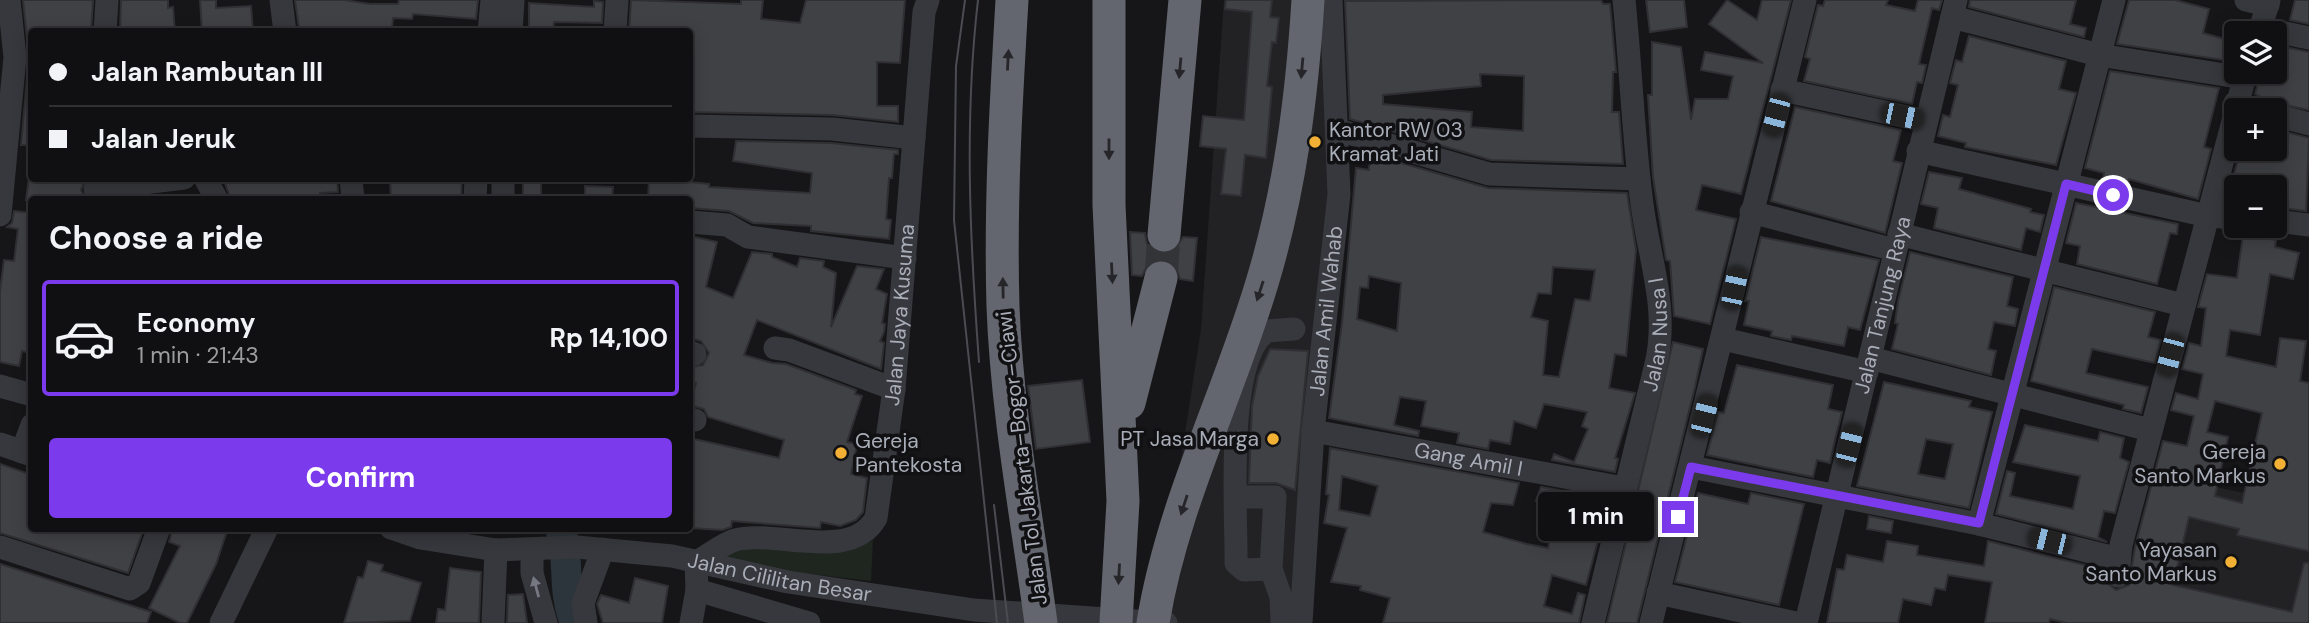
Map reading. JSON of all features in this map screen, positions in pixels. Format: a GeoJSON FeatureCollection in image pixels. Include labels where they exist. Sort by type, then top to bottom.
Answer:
{"type":"FeatureCollection","features":[{"type":"Feature","properties":{"kind":"highway","name":"Jalan Tol Jakarta–Bogor–Ciawi"},"geometry":{"type":"LineString","coordinates":[[1012,0],[1002,181],[1003,308],[1009,387],[1041,623]]}},
{"type":"Feature","properties":{"kind":"highway"},"geometry":{"type":"LineString","coordinates":[[1109,0],[1109,205],[1122,433],[1123,501],[1116,623]]}},
{"type":"Feature","properties":{"kind":"highway"},"geometry":{"type":"LineString","coordinates":[[1164,235],[1185,0]]}},
{"type":"Feature","properties":{"kind":"highway"},"geometry":{"type":"LineString","coordinates":[[1153,623],[1159,586],[1174,535],[1262,285],[1279,224],[1295,146],[1308,0]]}},
{"type":"Feature","properties":{"kind":"highway"},"geometry":{"type":"LineString","coordinates":[[1122,433],[1161,278]]}},
{"type":"Feature","properties":{"kind":"street"},"geometry":{"type":"LineString","coordinates":[[0,215],[15,57],[9,0]]}},
{"type":"Feature","properties":{"kind":"street"},"geometry":{"type":"LineString","coordinates":[[105,28],[107,0]]}},
{"type":"Feature","properties":{"kind":"street"},"geometry":{"type":"LineString","coordinates":[[281,0],[284,28]]}},
{"type":"Feature","properties":{"kind":"street"},"geometry":{"type":"LineString","coordinates":[[489,28],[492,0]]}},
{"type":"Feature","properties":{"kind":"street"},"geometry":{"type":"LineString","coordinates":[[511,28],[513,0]]}},
{"type":"Feature","properties":{"kind":"street"},"geometry":{"type":"LineString","coordinates":[[615,28],[617,0]]}},
{"type":"Feature","properties":{"kind":"street","name":"Jalan Jaya Kusuma"},"geometry":{"type":"LineString","coordinates":[[696,562],[734,541],[831,541],[861,534],[872,526],[880,509],[894,389],[924,12],[928,0]]}},
{"type":"Feature","properties":{"kind":"street","name":"Jalan Amil Wahab"},"geometry":{"type":"LineString","coordinates":[[1301,623],[1313,431],[1339,194],[1331,0]]}},
{"type":"Feature","properties":{"kind":"street","name":"Jalan Nusa I"},"geometry":{"type":"LineString","coordinates":[[1593,623],[1657,364],[1662,328],[1660,296],[1646,234],[1639,179],[1624,0]]}},
{"type":"Feature","properties":{"kind":"street"},"geometry":{"type":"LineString","coordinates":[[1651,623],[1805,0]]}},
{"type":"Feature","properties":{"kind":"street"},"geometry":{"type":"LineString","coordinates":[[1979,523],[2114,0]]}},
{"type":"Feature","properties":{"kind":"street"},"geometry":{"type":"LineString","coordinates":[[2260,21],[2261,2]]}},
{"type":"Feature","properties":{"kind":"street"},"geometry":{"type":"LineString","coordinates":[[1954,9],[2099,55],[2224,72]]}},
{"type":"Feature","properties":{"kind":"street","name":"Jalan Tanjung Raya"},"geometry":{"type":"LineString","coordinates":[[1806,623],[1954,9]]}},
{"type":"Feature","properties":{"kind":"street"},"geometry":{"type":"LineString","coordinates":[[2287,35],[2309,38]]}},
{"type":"Feature","properties":{"kind":"street"},"geometry":{"type":"LineString","coordinates":[[1782,90],[1926,121]]}},
{"type":"Feature","properties":{"kind":"street"},"geometry":{"type":"LineString","coordinates":[[2287,118],[2309,124]]}},
{"type":"Feature","properties":{"kind":"street"},"geometry":{"type":"LineString","coordinates":[[693,126],[832,129],[914,138]]}},
{"type":"Feature","properties":{"kind":"street"},"geometry":{"type":"LineString","coordinates":[[1338,130],[1489,174],[1639,179]]}},
{"type":"Feature","properties":{"kind":"street"},"geometry":{"type":"LineString","coordinates":[[1691,467],[1979,523],[2118,568],[2150,430],[2224,149]]}},
{"type":"Feature","properties":{"kind":"street"},"geometry":{"type":"LineString","coordinates":[[1918,150],[2208,216],[2224,217]]}},
{"type":"Feature","properties":{"kind":"street"},"geometry":{"type":"LineString","coordinates":[[95,189],[152,182]]}},
{"type":"Feature","properties":{"kind":"street"},"geometry":{"type":"LineString","coordinates":[[1751,212],[2043,268],[2183,305]]}},
{"type":"Feature","properties":{"kind":"street"},"geometry":{"type":"LineString","coordinates":[[693,222],[727,225],[748,237],[905,258]]}},
{"type":"Feature","properties":{"kind":"street"},"geometry":{"type":"LineString","coordinates":[[2287,223],[2309,225]]}},
{"type":"Feature","properties":{"kind":"street"},"geometry":{"type":"LineString","coordinates":[[1271,569],[1244,570],[1236,563],[1237,497],[1233,461],[1251,348],[1267,331],[1294,329]]}},
{"type":"Feature","properties":{"kind":"street"},"geometry":{"type":"LineString","coordinates":[[1723,339],[2011,393],[2150,430]]}},
{"type":"Feature","properties":{"kind":"street"},"geometry":{"type":"LineString","coordinates":[[775,348],[789,350],[894,389]]}},
{"type":"Feature","properties":{"kind":"street"},"geometry":{"type":"LineString","coordinates":[[1,390],[28,394]]}},
{"type":"Feature","properties":{"kind":"street","name":"Gang Amil I"},"geometry":{"type":"LineString","coordinates":[[1313,431],[1625,488]]}},
{"type":"Feature","properties":{"kind":"street"},"geometry":{"type":"LineString","coordinates":[[0,444],[27,454]]}},
{"type":"Feature","properties":{"kind":"street"},"geometry":{"type":"LineString","coordinates":[[1237,497],[1275,497],[1271,569],[1281,597],[1282,623]]}},
{"type":"Feature","properties":{"kind":"street"},"geometry":{"type":"LineString","coordinates":[[0,547],[130,589],[139,583],[158,532]]}},
{"type":"Feature","properties":{"kind":"street"},"geometry":{"type":"LineString","coordinates":[[221,623],[265,532]]}},
{"type":"Feature","properties":{"kind":"street","name":"Jalan Cililitan Besar"},"geometry":{"type":"LineString","coordinates":[[404,532],[420,538],[496,550],[587,543],[696,562],[788,582],[974,610],[1169,623]]}},
{"type":"Feature","properties":{"kind":"street"},"geometry":{"type":"LineString","coordinates":[[586,623],[583,603],[587,543]]}},
{"type":"Feature","properties":{"kind":"street"},"geometry":{"type":"LineString","coordinates":[[541,545],[532,573],[547,623]]}},
{"type":"Feature","properties":{"kind":"street"},"geometry":{"type":"LineString","coordinates":[[493,623],[496,550]]}},
{"type":"Feature","properties":{"kind":"street"},"geometry":{"type":"LineString","coordinates":[[691,623],[697,590],[696,562]]}},
{"type":"Feature","properties":{"kind":"street"},"geometry":{"type":"LineString","coordinates":[[697,590],[809,623]]}},
{"type":"Feature","properties":{"kind":"street"},"geometry":{"type":"LineString","coordinates":[[1658,593],[1796,623]]}},
{"type":"Feature","properties":{"kind":"shaded area"},"geometry":{"type":"Polygon","coordinates":[[[1224,0],[1323,0],[1334,201],[1306,623],[1156,623],[1201,329],[1224,0]]]}},
{"type":"Feature","properties":{"kind":"shaded area","name":"Yayasan Santo Markus"},"geometry":{"type":"Polygon","coordinates":[[[2170,478],[2309,506],[2309,623],[2165,623],[2170,478]]]}},
{"type":"Feature","properties":{"kind":"shaded area"},"geometry":{"type":"Polygon","coordinates":[[[873,540],[871,581],[708,562],[737,548],[841,551],[873,540]]]}},
{"type":"Feature","properties":{"kind":"building"},"geometry":{"type":"Polygon","coordinates":[[[23,0],[93,0],[91,28],[28,28],[28,48],[23,0]]]}},
{"type":"Feature","properties":{"kind":"building"},"geometry":{"type":"Polygon","coordinates":[[[121,0],[168,0],[168,8],[173,7],[175,28],[120,28],[121,0]]]}},
{"type":"Feature","properties":{"kind":"building"},"geometry":{"type":"Polygon","coordinates":[[[200,0],[216,0],[216,8],[251,6],[253,28],[202,28],[200,0]]]}},
{"type":"Feature","properties":{"kind":"building"},"geometry":{"type":"Polygon","coordinates":[[[295,0],[398,4],[399,0],[478,0],[476,19],[413,14],[412,19],[393,18],[392,28],[299,28],[295,0]]]}},
{"type":"Feature","properties":{"kind":"building"},"geometry":{"type":"Polygon","coordinates":[[[631,0],[741,4],[741,0],[763,0],[761,19],[800,23],[806,0],[905,0],[900,63],[877,62],[877,106],[898,106],[898,122],[832,115],[693,112],[693,28],[629,28],[631,0]]]}},
{"type":"Feature","properties":{"kind":"building"},"geometry":{"type":"Polygon","coordinates":[[[1226,0],[1272,0],[1270,17],[1279,18],[1276,43],[1272,42],[1267,86],[1272,87],[1266,158],[1245,155],[1241,196],[1221,194],[1226,149],[1200,146],[1203,116],[1244,120],[1252,12],[1225,9],[1226,0]]]}},
{"type":"Feature","properties":{"kind":"building"},"geometry":{"type":"Polygon","coordinates":[[[1601,0],[1603,4],[1610,4],[1616,72],[1613,72],[1612,112],[1619,112],[1623,164],[1491,160],[1350,119],[1345,1],[1601,0]],[[1480,74],[1481,86],[1383,95],[1383,104],[1472,112],[1471,127],[1523,131],[1524,76],[1480,74]]]}},
{"type":"Feature","properties":{"kind":"building"},"geometry":{"type":"Polygon","coordinates":[[[1646,0],[1684,0],[1687,27],[1650,32],[1646,0]]]}},
{"type":"Feature","properties":{"kind":"building"},"geometry":{"type":"Polygon","coordinates":[[[1727,0],[1757,20],[1762,0],[1791,0],[1741,194],[1702,185],[1696,210],[1736,219],[1710,324],[1674,316],[1670,261],[1666,260],[1653,177],[1648,95],[1652,95],[1652,42],[1681,47],[1691,120],[1695,99],[1728,99],[1733,76],[1701,70],[1705,52],[1763,63],[1709,24],[1727,0]]]}},
{"type":"Feature","properties":{"kind":"building"},"geometry":{"type":"Polygon","coordinates":[[[1825,0],[1888,0],[1886,5],[1915,11],[1918,0],[1942,0],[1939,10],[1932,8],[1919,64],[1926,65],[1922,83],[1917,82],[1912,104],[1804,81],[1810,59],[1805,57],[1818,5],[1823,6],[1825,0]]]}},
{"type":"Feature","properties":{"kind":"building"},"geometry":{"type":"Polygon","coordinates":[[[1970,0],[2076,0],[2070,24],[2086,28],[2084,37],[1969,7],[1970,0]]]}},
{"type":"Feature","properties":{"kind":"building"},"geometry":{"type":"Polygon","coordinates":[[[2129,0],[2175,0],[2209,9],[2203,33],[2224,39],[2224,56],[2223,60],[2117,44],[2129,0]]]}},
{"type":"Feature","properties":{"kind":"building"},"geometry":{"type":"Polygon","coordinates":[[[2295,0],[2309,0],[2309,24],[2290,20],[2295,0]]]}},
{"type":"Feature","properties":{"kind":"building"},"geometry":{"type":"Polygon","coordinates":[[[594,1],[603,2],[602,23],[554,22],[553,28],[529,28],[529,3],[594,7],[594,1]]]}},
{"type":"Feature","properties":{"kind":"building"},"geometry":{"type":"Polygon","coordinates":[[[1969,36],[2066,61],[2059,89],[2076,93],[2056,165],[1965,147],[1966,143],[1938,136],[1943,115],[1950,117],[1958,85],[1950,83],[1956,60],[1962,62],[1969,36]]]}},
{"type":"Feature","properties":{"kind":"building"},"geometry":{"type":"Polygon","coordinates":[[[2287,47],[2309,52],[2309,110],[2287,105],[2287,98],[2262,98],[2255,94],[2258,84],[2287,84],[2287,47]]]}},
{"type":"Feature","properties":{"kind":"building"},"geometry":{"type":"Polygon","coordinates":[[[2110,71],[2219,88],[2204,147],[2211,149],[2198,199],[2129,179],[2128,184],[2103,178],[2104,173],[2085,168],[2110,71]]]}},
{"type":"Feature","properties":{"kind":"building"},"geometry":{"type":"Polygon","coordinates":[[[27,79],[28,79],[28,145],[21,145],[27,79]]]}},
{"type":"Feature","properties":{"kind":"building"},"geometry":{"type":"Polygon","coordinates":[[[1795,107],[1901,130],[1893,161],[1902,163],[1885,233],[1771,201],[1795,107]]]}},
{"type":"Feature","properties":{"kind":"building"},"geometry":{"type":"Polygon","coordinates":[[[2287,132],[2309,138],[2306,211],[2287,209],[2287,175],[2234,175],[2238,161],[2287,161],[2287,132]]]}},
{"type":"Feature","properties":{"kind":"building"},"geometry":{"type":"Polygon","coordinates":[[[736,141],[831,143],[898,150],[898,154],[894,154],[892,178],[889,178],[886,219],[891,220],[889,239],[811,231],[811,226],[753,223],[729,211],[693,208],[693,196],[648,196],[649,182],[689,182],[709,184],[709,187],[810,193],[812,173],[733,161],[736,141]]]}},
{"type":"Feature","properties":{"kind":"building"},"geometry":{"type":"Polygon","coordinates":[[[1370,154],[1488,188],[1627,193],[1636,250],[1626,356],[1615,354],[1609,388],[1635,393],[1615,458],[1618,459],[1615,472],[1552,460],[1554,454],[1574,462],[1588,429],[1582,426],[1587,412],[1544,404],[1536,428],[1514,421],[1510,444],[1490,440],[1488,449],[1457,443],[1459,433],[1421,426],[1426,401],[1400,397],[1394,425],[1419,431],[1418,436],[1329,418],[1342,323],[1356,168],[1369,170],[1370,154]],[[1553,267],[1551,294],[1538,293],[1531,317],[1548,321],[1543,375],[1559,377],[1575,299],[1590,301],[1595,270],[1553,267]],[[1369,276],[1368,288],[1360,287],[1357,319],[1397,331],[1401,283],[1369,276]]]}},
{"type":"Feature","properties":{"kind":"building"},"geometry":{"type":"Polygon","coordinates":[[[1929,172],[1962,178],[1959,189],[2044,215],[2040,232],[2026,228],[2021,250],[1934,228],[1938,208],[1921,204],[1929,172]]]}},
{"type":"Feature","properties":{"kind":"building"},"geometry":{"type":"Polygon","coordinates":[[[28,182],[84,182],[81,190],[84,196],[28,196],[26,200],[28,182]]]}},
{"type":"Feature","properties":{"kind":"building"},"geometry":{"type":"Polygon","coordinates":[[[224,182],[337,182],[338,192],[320,193],[320,196],[230,196],[224,182]]]}},
{"type":"Feature","properties":{"kind":"building"},"geometry":{"type":"Polygon","coordinates":[[[390,182],[462,182],[461,196],[391,196],[390,182]]]}},
{"type":"Feature","properties":{"kind":"building"},"geometry":{"type":"Polygon","coordinates":[[[523,182],[541,182],[541,196],[523,196],[523,182]]]}},
{"type":"Feature","properties":{"kind":"building"},"geometry":{"type":"Polygon","coordinates":[[[585,186],[613,187],[612,196],[585,196],[585,186]]]}},
{"type":"Feature","properties":{"kind":"building"},"geometry":{"type":"Polygon","coordinates":[[[2076,203],[2178,224],[2177,234],[2170,233],[2157,284],[2077,264],[2080,246],[2066,243],[2076,203]]]}},
{"type":"Feature","properties":{"kind":"building"},"geometry":{"type":"Polygon","coordinates":[[[14,211],[28,213],[28,352],[22,351],[19,366],[0,362],[0,291],[4,260],[14,261],[18,229],[7,227],[12,223],[14,211]]]}},
{"type":"Feature","properties":{"kind":"building"},"geometry":{"type":"Polygon","coordinates":[[[1130,232],[1145,233],[1147,244],[1162,254],[1173,252],[1183,237],[1197,238],[1193,281],[1180,279],[1175,265],[1165,259],[1148,264],[1142,276],[1132,275],[1130,232]]]}},
{"type":"Feature","properties":{"kind":"building"},"geometry":{"type":"Polygon","coordinates":[[[693,237],[717,242],[706,287],[733,298],[752,252],[772,254],[772,257],[797,267],[800,258],[824,261],[823,267],[836,273],[831,327],[857,266],[884,269],[876,289],[887,294],[882,323],[885,324],[884,332],[880,341],[884,343],[881,369],[757,320],[744,355],[786,364],[856,390],[855,394],[862,396],[847,442],[857,444],[851,474],[867,478],[863,512],[856,520],[840,526],[821,522],[820,528],[732,521],[731,527],[722,530],[693,528],[693,439],[779,458],[784,440],[708,417],[704,409],[693,406],[696,383],[693,382],[693,367],[703,365],[709,353],[701,341],[693,339],[693,237]]]}},
{"type":"Feature","properties":{"kind":"building"},"geometry":{"type":"Polygon","coordinates":[[[1761,237],[1879,260],[1860,330],[1848,327],[1844,346],[1792,336],[1791,340],[1771,336],[1772,331],[1744,325],[1749,301],[1745,301],[1761,237]]]}},
{"type":"Feature","properties":{"kind":"building"},"geometry":{"type":"Polygon","coordinates":[[[2243,238],[2276,240],[2275,247],[2299,253],[2293,279],[2270,274],[2260,335],[2230,330],[2226,356],[2276,367],[2280,338],[2306,341],[2300,381],[2309,383],[2309,551],[2237,535],[2239,529],[2189,517],[2173,585],[2292,612],[2304,563],[2309,563],[2309,623],[2067,623],[2050,619],[2049,623],[1985,623],[1992,582],[1948,575],[1945,590],[1935,588],[1931,605],[1903,599],[1898,623],[1827,623],[1837,569],[1844,570],[1847,555],[1883,562],[1887,541],[1918,546],[1917,555],[1984,566],[1988,541],[2105,570],[2106,582],[2116,590],[2129,585],[2135,547],[2163,441],[2187,446],[2194,416],[2171,410],[2176,393],[2198,399],[2203,374],[2182,369],[2189,343],[2201,346],[2206,308],[2198,307],[2207,274],[2237,278],[2243,238]],[[2215,401],[2207,432],[2228,437],[2215,496],[2242,503],[2262,413],[2215,401]]]}},
{"type":"Feature","properties":{"kind":"building"},"geometry":{"type":"Polygon","coordinates":[[[1910,252],[2013,277],[2007,306],[2018,309],[2015,326],[1994,322],[1988,349],[1996,351],[1991,375],[1892,349],[1898,324],[1895,323],[1898,302],[1910,252]]]}},
{"type":"Feature","properties":{"kind":"building"},"geometry":{"type":"Polygon","coordinates":[[[2054,287],[2155,312],[2148,337],[2161,340],[2155,363],[2092,349],[2086,373],[2148,387],[2141,413],[2123,409],[2124,405],[2031,381],[2054,287]]]}},
{"type":"Feature","properties":{"kind":"building"},"geometry":{"type":"Polygon","coordinates":[[[1673,342],[1703,349],[1695,387],[1637,623],[1607,623],[1673,342]]]}},
{"type":"Feature","properties":{"kind":"building","name":"PT Jasa Marga"},"geometry":{"type":"Polygon","coordinates":[[[1270,349],[1308,351],[1295,490],[1276,483],[1249,483],[1252,406],[1258,376],[1270,349]]]}},
{"type":"Feature","properties":{"kind":"building"},"geometry":{"type":"Polygon","coordinates":[[[1737,365],[1833,385],[1828,409],[1842,412],[1830,463],[1817,460],[1813,477],[1707,455],[1718,412],[1724,413],[1737,365]]]}},
{"type":"Feature","properties":{"kind":"building"},"geometry":{"type":"Polygon","coordinates":[[[1082,380],[1090,442],[1036,449],[1028,386],[1082,380]]]}},
{"type":"Feature","properties":{"kind":"building"},"geometry":{"type":"Polygon","coordinates":[[[1884,382],[1971,401],[1969,407],[1992,412],[1969,508],[1857,486],[1884,382]],[[1926,439],[1918,474],[1945,479],[1953,444],[1926,439]]]}},
{"type":"Feature","properties":{"kind":"building"},"geometry":{"type":"Polygon","coordinates":[[[2025,425],[2098,441],[2100,432],[2124,438],[2120,458],[2129,462],[2115,513],[2104,511],[2098,537],[2107,542],[1996,514],[2007,471],[2015,473],[2010,496],[2073,509],[2080,476],[2013,462],[2025,425]]]}},
{"type":"Feature","properties":{"kind":"building"},"geometry":{"type":"Polygon","coordinates":[[[1330,448],[1519,483],[1513,505],[1491,503],[1483,532],[1548,548],[1557,505],[1536,501],[1541,487],[1600,498],[1594,528],[1601,529],[1586,585],[1552,575],[1544,606],[1572,614],[1578,593],[1585,595],[1579,623],[1383,623],[1390,598],[1360,590],[1361,586],[1331,582],[1347,528],[1324,523],[1329,495],[1326,494],[1330,448]],[[1342,476],[1339,510],[1370,516],[1378,486],[1342,476]]]}},
{"type":"Feature","properties":{"kind":"building"},"geometry":{"type":"Polygon","coordinates":[[[0,464],[28,474],[28,532],[143,532],[128,573],[0,533],[0,464]]]}},
{"type":"Feature","properties":{"kind":"building"},"geometry":{"type":"Polygon","coordinates":[[[1698,493],[1748,504],[1751,493],[1804,504],[1779,605],[1675,582],[1698,493]]]}},
{"type":"Feature","properties":{"kind":"building"},"geometry":{"type":"Polygon","coordinates":[[[1869,516],[1893,521],[1891,533],[1867,529],[1869,516]]]}},
{"type":"Feature","properties":{"kind":"building"},"geometry":{"type":"Polygon","coordinates":[[[172,532],[227,532],[216,564],[187,623],[180,623],[149,608],[180,546],[169,542],[172,532]]]}},
{"type":"Feature","properties":{"kind":"building"},"geometry":{"type":"Polygon","coordinates":[[[368,561],[383,565],[381,571],[421,583],[410,621],[344,623],[358,577],[363,578],[368,561]]]}},
{"type":"Feature","properties":{"kind":"building"},"geometry":{"type":"Polygon","coordinates":[[[0,564],[151,612],[147,623],[0,623],[0,564]]]}},
{"type":"Feature","properties":{"kind":"building"},"geometry":{"type":"Polygon","coordinates":[[[450,568],[481,572],[479,623],[436,623],[438,609],[445,610],[450,568]]]}},
{"type":"Feature","properties":{"kind":"building"},"geometry":{"type":"Polygon","coordinates":[[[635,578],[668,586],[662,623],[603,623],[597,604],[601,595],[629,603],[635,578]]]}},
{"type":"Feature","properties":{"kind":"building"},"geometry":{"type":"Polygon","coordinates":[[[523,594],[527,623],[507,623],[508,595],[523,594]]]}},
{"type":"Feature","properties":{"kind":"waterway"},"geometry":{"type":"LineString","coordinates":[[561,532],[568,598],[575,623]]}},
{"type":"Feature","properties":{"kind":"tunnel"},"geometry":{"type":"LineString","coordinates":[[1161,278],[1164,235]]}},
{"type":"Feature","properties":{"kind":"tram line"},"geometry":{"type":"LineString","coordinates":[[965,0],[956,66],[954,220],[997,623]]}},
{"type":"Feature","properties":{"kind":"tram line"},"geometry":{"type":"LineString","coordinates":[[978,0],[971,91],[970,181],[979,362]]}},
{"type":"Feature","properties":{"kind":"tram line"},"geometry":{"type":"LineString","coordinates":[[994,505],[1008,623]]}},
{"type":"Feature","properties":{"kind":"place","name":"Kantor RW 03 Kramat Jati"},"geometry":{"type":"Point","coordinates":[1315,142]}},
{"type":"Feature","properties":{"kind":"place","name":"PT Jasa Marga"},"geometry":{"type":"Point","coordinates":[1273,439]}},
{"type":"Feature","properties":{"kind":"place","name":"Gereja Pantekosta"},"geometry":{"type":"Point","coordinates":[841,453]}},
{"type":"Feature","properties":{"kind":"place","name":"Gereja Santo Markus"},"geometry":{"type":"Point","coordinates":[2280,464]}},
{"type":"Feature","properties":{"kind":"place","name":"Yayasan Santo Markus"},"geometry":{"type":"Point","coordinates":[2231,562]}},
{"type":"Feature","properties":{"kind":"route"},"geometry":{"type":"LineString","coordinates":[[1678,517],[1691,467],[1979,523],[2066,184],[2113,195]]}}]}
